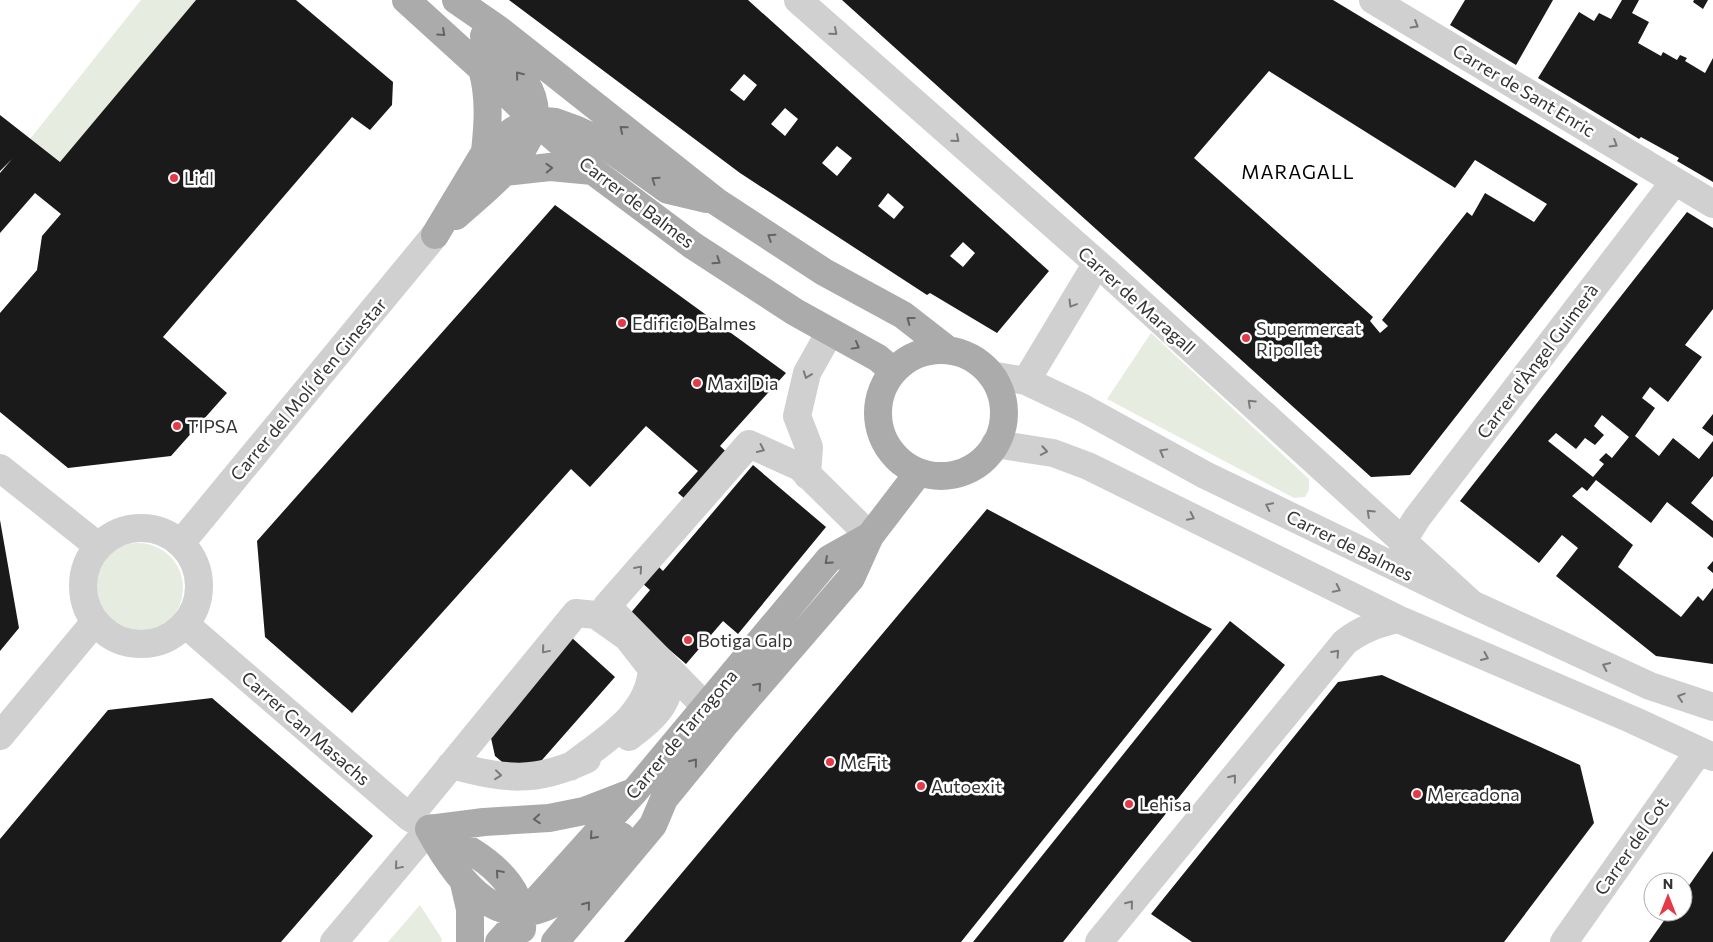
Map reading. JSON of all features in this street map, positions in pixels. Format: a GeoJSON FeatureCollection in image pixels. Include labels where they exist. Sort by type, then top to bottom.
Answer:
{"type":"FeatureCollection","features":[{"type":"Feature","properties":{"kind":"main road","name":"Carrer de Balmes"},"geometry":{"type":"LineString","coordinates":[[406,0],[482,69],[534,120],[593,171],[692,245],[795,312],[878,358],[893,371]]}},
{"type":"Feature","properties":{"kind":"main road"},"geometry":{"type":"LineString","coordinates":[[435,235],[504,172],[524,149],[534,120],[532,100],[526,83],[503,55],[450,0]]}},
{"type":"Feature","properties":{"kind":"main road"},"geometry":{"type":"LineString","coordinates":[[456,0],[503,33],[717,202],[824,272],[903,315],[948,350],[979,363],[991,375],[1000,391],[1004,409],[995,444],[981,462],[965,471],[946,476],[919,472],[894,456],[884,439],[878,420],[879,401],[893,371],[899,364],[921,353],[948,350]]}},
{"type":"Feature","properties":{"kind":"main road"},"geometry":{"type":"LineString","coordinates":[[435,235],[484,152],[488,127],[487,88],[482,69]]}},
{"type":"Feature","properties":{"kind":"main road"},"geometry":{"type":"LineString","coordinates":[[484,152],[514,130],[534,120],[555,122],[598,140],[668,190],[717,202]]}},
{"type":"Feature","properties":{"kind":"main road"},"geometry":{"type":"LineString","coordinates":[[504,172],[550,167],[593,171]]}},
{"type":"Feature","properties":{"kind":"main road","name":"Carrer de Tarragona"},"geometry":{"type":"LineString","coordinates":[[555,942],[652,825],[664,799],[726,723],[851,578],[870,536],[919,472]]}},
{"type":"Feature","properties":{"kind":"main road","name":"Carrer de Tarragona"},"geometry":{"type":"LineString","coordinates":[[499,942],[634,792],[704,705],[829,559],[870,536]]}},
{"type":"Feature","properties":{"kind":"main road"},"geometry":{"type":"LineString","coordinates":[[419,823],[549,818],[584,811],[634,792]]}},
{"type":"Feature","properties":{"kind":"main road"},"geometry":{"type":"LineString","coordinates":[[419,823],[464,883],[480,900],[495,908],[522,915],[544,910],[568,895],[641,813],[664,799]]}},
{"type":"Feature","properties":{"kind":"main road"},"geometry":{"type":"LineString","coordinates":[[419,823],[463,844],[491,864],[503,876],[522,915],[519,942]]}},
{"type":"Feature","properties":{"kind":"main road"},"geometry":{"type":"LineString","coordinates":[[464,883],[470,909],[470,942]]}},
{"type":"Feature","properties":{"kind":"street","name":"Carrer de Maragall"},"geometry":{"type":"LineString","coordinates":[[798,0],[1097,263],[1472,604]]}},
{"type":"Feature","properties":{"kind":"street","name":"Carrer de Sant Enric"},"geometry":{"type":"LineString","coordinates":[[1373,0],[1713,204]]}},
{"type":"Feature","properties":{"kind":"street","name":"Carrer d'Àngel Guimerà"},"geometry":{"type":"LineString","coordinates":[[1402,542],[1417,518],[1675,180]]}},
{"type":"Feature","properties":{"kind":"street","name":"Carrer del Molí d'en Ginestar"},"geometry":{"type":"LineString","coordinates":[[181,543],[435,235]]}},
{"type":"Feature","properties":{"kind":"street"},"geometry":{"type":"LineString","coordinates":[[1026,381],[1097,263]]}},
{"type":"Feature","properties":{"kind":"street"},"geometry":{"type":"LineString","coordinates":[[808,475],[809,446],[797,416],[807,374],[830,332]]}},
{"type":"Feature","properties":{"kind":"street","name":"Carrer de Balmes"},"geometry":{"type":"LineString","coordinates":[[991,375],[1026,381],[1083,408],[1205,475],[1472,604],[1650,686],[1713,707]]}},
{"type":"Feature","properties":{"kind":"street"},"geometry":{"type":"LineString","coordinates":[[726,723],[704,705],[607,606],[749,444],[800,467],[870,536]]}},
{"type":"Feature","properties":{"kind":"street"},"geometry":{"type":"LineString","coordinates":[[995,444],[1053,452],[1088,466],[1398,619],[1633,720],[1706,754]]}},
{"type":"Feature","properties":{"kind":"street"},"geometry":{"type":"LineString","coordinates":[[0,468],[98,546]]}},
{"type":"Feature","properties":{"kind":"street"},"geometry":{"type":"LineString","coordinates":[[150,527],[170,535],[181,543],[189,552],[198,572],[200,582],[198,599],[193,614],[177,632],[164,640],[145,644],[130,644],[109,635],[94,623],[87,610],[82,592],[82,577],[90,555],[98,546],[123,530],[150,527]]}},
{"type":"Feature","properties":{"kind":"street"},"geometry":{"type":"LineString","coordinates":[[334,942],[419,823],[451,765],[576,612],[596,616],[627,637],[652,669],[651,687],[634,716],[570,767]]}},
{"type":"Feature","properties":{"kind":"street"},"geometry":{"type":"LineString","coordinates":[[1099,942],[1339,649],[1360,631],[1373,624],[1398,619]]}},
{"type":"Feature","properties":{"kind":"street"},"geometry":{"type":"LineString","coordinates":[[0,736],[94,623]]}},
{"type":"Feature","properties":{"kind":"street","name":"Carrer Can Masachs"},"geometry":{"type":"LineString","coordinates":[[185,624],[419,823]]}},
{"type":"Feature","properties":{"kind":"street"},"geometry":{"type":"LineString","coordinates":[[451,765],[484,774],[530,778],[570,767],[625,741],[659,712],[670,688],[671,671]]}},
{"type":"Feature","properties":{"kind":"street","name":"Carrer del Cot"},"geometry":{"type":"LineString","coordinates":[[1564,942],[1706,754]]}},
{"type":"Feature","properties":{"kind":"shaded area"},"geometry":{"type":"Polygon","coordinates":[[[141,0],[196,0],[61,162],[30,139],[141,0]]]}},
{"type":"Feature","properties":{"kind":"shaded area"},"geometry":{"type":"Polygon","coordinates":[[[1151,333],[1309,479],[1309,490],[1305,497],[1294,498],[1107,399],[1151,333]]]}},
{"type":"Feature","properties":{"kind":"shaded area"},"geometry":{"type":"Polygon","coordinates":[[[138,543],[155,546],[170,556],[180,571],[183,588],[180,605],[170,620],[155,630],[138,633],[121,630],[106,620],[96,605],[93,588],[96,571],[106,556],[121,546],[138,543]]]}},
{"type":"Feature","properties":{"kind":"shaded area"},"geometry":{"type":"Polygon","coordinates":[[[420,905],[442,939],[441,942],[388,942],[420,905]]]}},
{"type":"Feature","properties":{"kind":"building","name":"Lidl"},"geometry":{"type":"Polygon","coordinates":[[[196,0],[296,0],[393,82],[392,105],[370,130],[352,117],[163,337],[227,393],[171,456],[68,468],[0,412],[0,313],[37,270],[42,236],[61,214],[35,193],[0,233],[0,173],[12,159],[0,171],[0,115],[60,162],[196,0]]]}},
{"type":"Feature","properties":{"kind":"building"},"geometry":{"type":"Polygon","coordinates":[[[509,0],[748,0],[1049,271],[997,333],[930,293],[927,295],[740,173],[509,0]],[[744,74],[730,90],[744,101],[757,85],[744,74]],[[785,108],[771,124],[785,136],[798,119],[785,108]],[[837,146],[822,163],[837,176],[852,158],[837,146]],[[888,193],[878,206],[894,219],[904,207],[888,193]],[[963,242],[950,256],[963,267],[975,253],[963,242]]]}},
{"type":"Feature","properties":{"kind":"building"},"geometry":{"type":"Polygon","coordinates":[[[842,0],[1333,0],[1638,184],[1410,475],[1371,477],[842,0]],[[1269,71],[1194,158],[1373,317],[1370,321],[1380,333],[1388,326],[1382,320],[1467,212],[1472,216],[1485,193],[1534,222],[1547,204],[1475,160],[1455,188],[1269,71]]]}},
{"type":"Feature","properties":{"kind":"building"},"geometry":{"type":"Polygon","coordinates":[[[1465,0],[1553,0],[1516,65],[1450,25],[1465,0]]]}},
{"type":"Feature","properties":{"kind":"building"},"geometry":{"type":"Polygon","coordinates":[[[1622,0],[1639,0],[1632,13],[1649,22],[1638,43],[1661,56],[1663,52],[1677,60],[1680,55],[1687,58],[1685,61],[1705,73],[1713,58],[1713,182],[1677,161],[1679,158],[1641,137],[1639,139],[1538,78],[1579,12],[1594,21],[1599,13],[1611,19],[1622,0]]]}},
{"type":"Feature","properties":{"kind":"building"},"geometry":{"type":"Polygon","coordinates":[[[1694,0],[1708,0],[1703,9],[1693,2],[1694,0]]]}},
{"type":"Feature","properties":{"kind":"building"},"geometry":{"type":"Polygon","coordinates":[[[555,205],[786,373],[720,446],[734,459],[692,505],[678,493],[698,471],[646,426],[590,487],[571,469],[352,713],[265,637],[257,541],[555,205]]]}},
{"type":"Feature","properties":{"kind":"building"},"geometry":{"type":"Polygon","coordinates":[[[1687,212],[1713,228],[1713,309],[1685,345],[1702,357],[1668,402],[1650,387],[1642,398],[1655,408],[1635,436],[1659,456],[1673,438],[1699,459],[1713,441],[1713,476],[1691,503],[1713,521],[1713,538],[1667,502],[1651,523],[1596,480],[1587,491],[1582,487],[1572,496],[1633,545],[1618,567],[1681,617],[1698,596],[1703,601],[1713,588],[1713,664],[1656,656],[1556,576],[1578,548],[1562,535],[1539,563],[1460,501],[1687,212]],[[1602,415],[1594,426],[1604,435],[1595,445],[1585,438],[1576,449],[1556,433],[1548,441],[1593,477],[1604,464],[1599,460],[1606,453],[1612,458],[1629,437],[1602,415]]]}},
{"type":"Feature","properties":{"kind":"building"},"geometry":{"type":"Polygon","coordinates":[[[1713,414],[1713,436],[1702,428],[1713,414]]]}},
{"type":"Feature","properties":{"kind":"building"},"geometry":{"type":"Polygon","coordinates":[[[753,465],[826,527],[738,634],[723,621],[686,664],[629,615],[650,590],[642,583],[657,565],[663,571],[753,465]]]}},
{"type":"Feature","properties":{"kind":"building","name":"Autoexit"},"geometry":{"type":"Polygon","coordinates":[[[987,509],[1212,629],[961,942],[624,942],[987,509]]]}},
{"type":"Feature","properties":{"kind":"building"},"geometry":{"type":"Polygon","coordinates":[[[0,520],[19,628],[0,651],[0,520]]]}},
{"type":"Feature","properties":{"kind":"building"},"geometry":{"type":"Polygon","coordinates":[[[1713,561],[1713,573],[1707,568],[1713,561]]]}},
{"type":"Feature","properties":{"kind":"building","name":"Lehisa"},"geometry":{"type":"Polygon","coordinates":[[[1230,621],[1285,665],[1063,942],[973,942],[1230,621]]]}},
{"type":"Feature","properties":{"kind":"building"},"geometry":{"type":"Polygon","coordinates":[[[571,637],[615,677],[542,760],[524,769],[507,766],[495,756],[491,738],[571,637]]]}},
{"type":"Feature","properties":{"kind":"building","name":"Mercadona"},"geometry":{"type":"Polygon","coordinates":[[[1382,675],[1580,765],[1594,823],[1504,942],[1192,942],[1151,914],[1338,682],[1382,675]]]}},
{"type":"Feature","properties":{"kind":"building"},"geometry":{"type":"Polygon","coordinates":[[[212,698],[373,836],[281,942],[0,942],[0,839],[108,710],[212,698]]]}},
{"type":"Feature","properties":{"kind":"building"},"geometry":{"type":"Polygon","coordinates":[[[1713,851],[1713,942],[1649,942],[1663,922],[1693,922],[1693,880],[1713,851]]]}},
{"type":"Feature","properties":{"kind":"place","name":"Lidl"},"geometry":{"type":"Point","coordinates":[174,178]}},
{"type":"Feature","properties":{"kind":"place","name":"Edificio Balmes"},"geometry":{"type":"Point","coordinates":[622,323]}},
{"type":"Feature","properties":{"kind":"place","name":"Supermercat Ripollet"},"geometry":{"type":"Point","coordinates":[1246,338]}},
{"type":"Feature","properties":{"kind":"place","name":"Maxi Dia"},"geometry":{"type":"Point","coordinates":[697,383]}},
{"type":"Feature","properties":{"kind":"place","name":"TIPSA"},"geometry":{"type":"Point","coordinates":[177,426]}},
{"type":"Feature","properties":{"kind":"place","name":"Botiga Galp"},"geometry":{"type":"Point","coordinates":[688,640]}},
{"type":"Feature","properties":{"kind":"place","name":"McFit"},"geometry":{"type":"Point","coordinates":[830,762]}},
{"type":"Feature","properties":{"kind":"place","name":"Autoexit"},"geometry":{"type":"Point","coordinates":[921,786]}},
{"type":"Feature","properties":{"kind":"place","name":"Mercadona"},"geometry":{"type":"Point","coordinates":[1417,794]}},
{"type":"Feature","properties":{"kind":"place","name":"Lehisa"},"geometry":{"type":"Point","coordinates":[1129,804]}},
{"type":"Feature","properties":{"kind":"district","name":"MARAGALL"},"geometry":{"type":"Point","coordinates":[1298,171]}}]}
